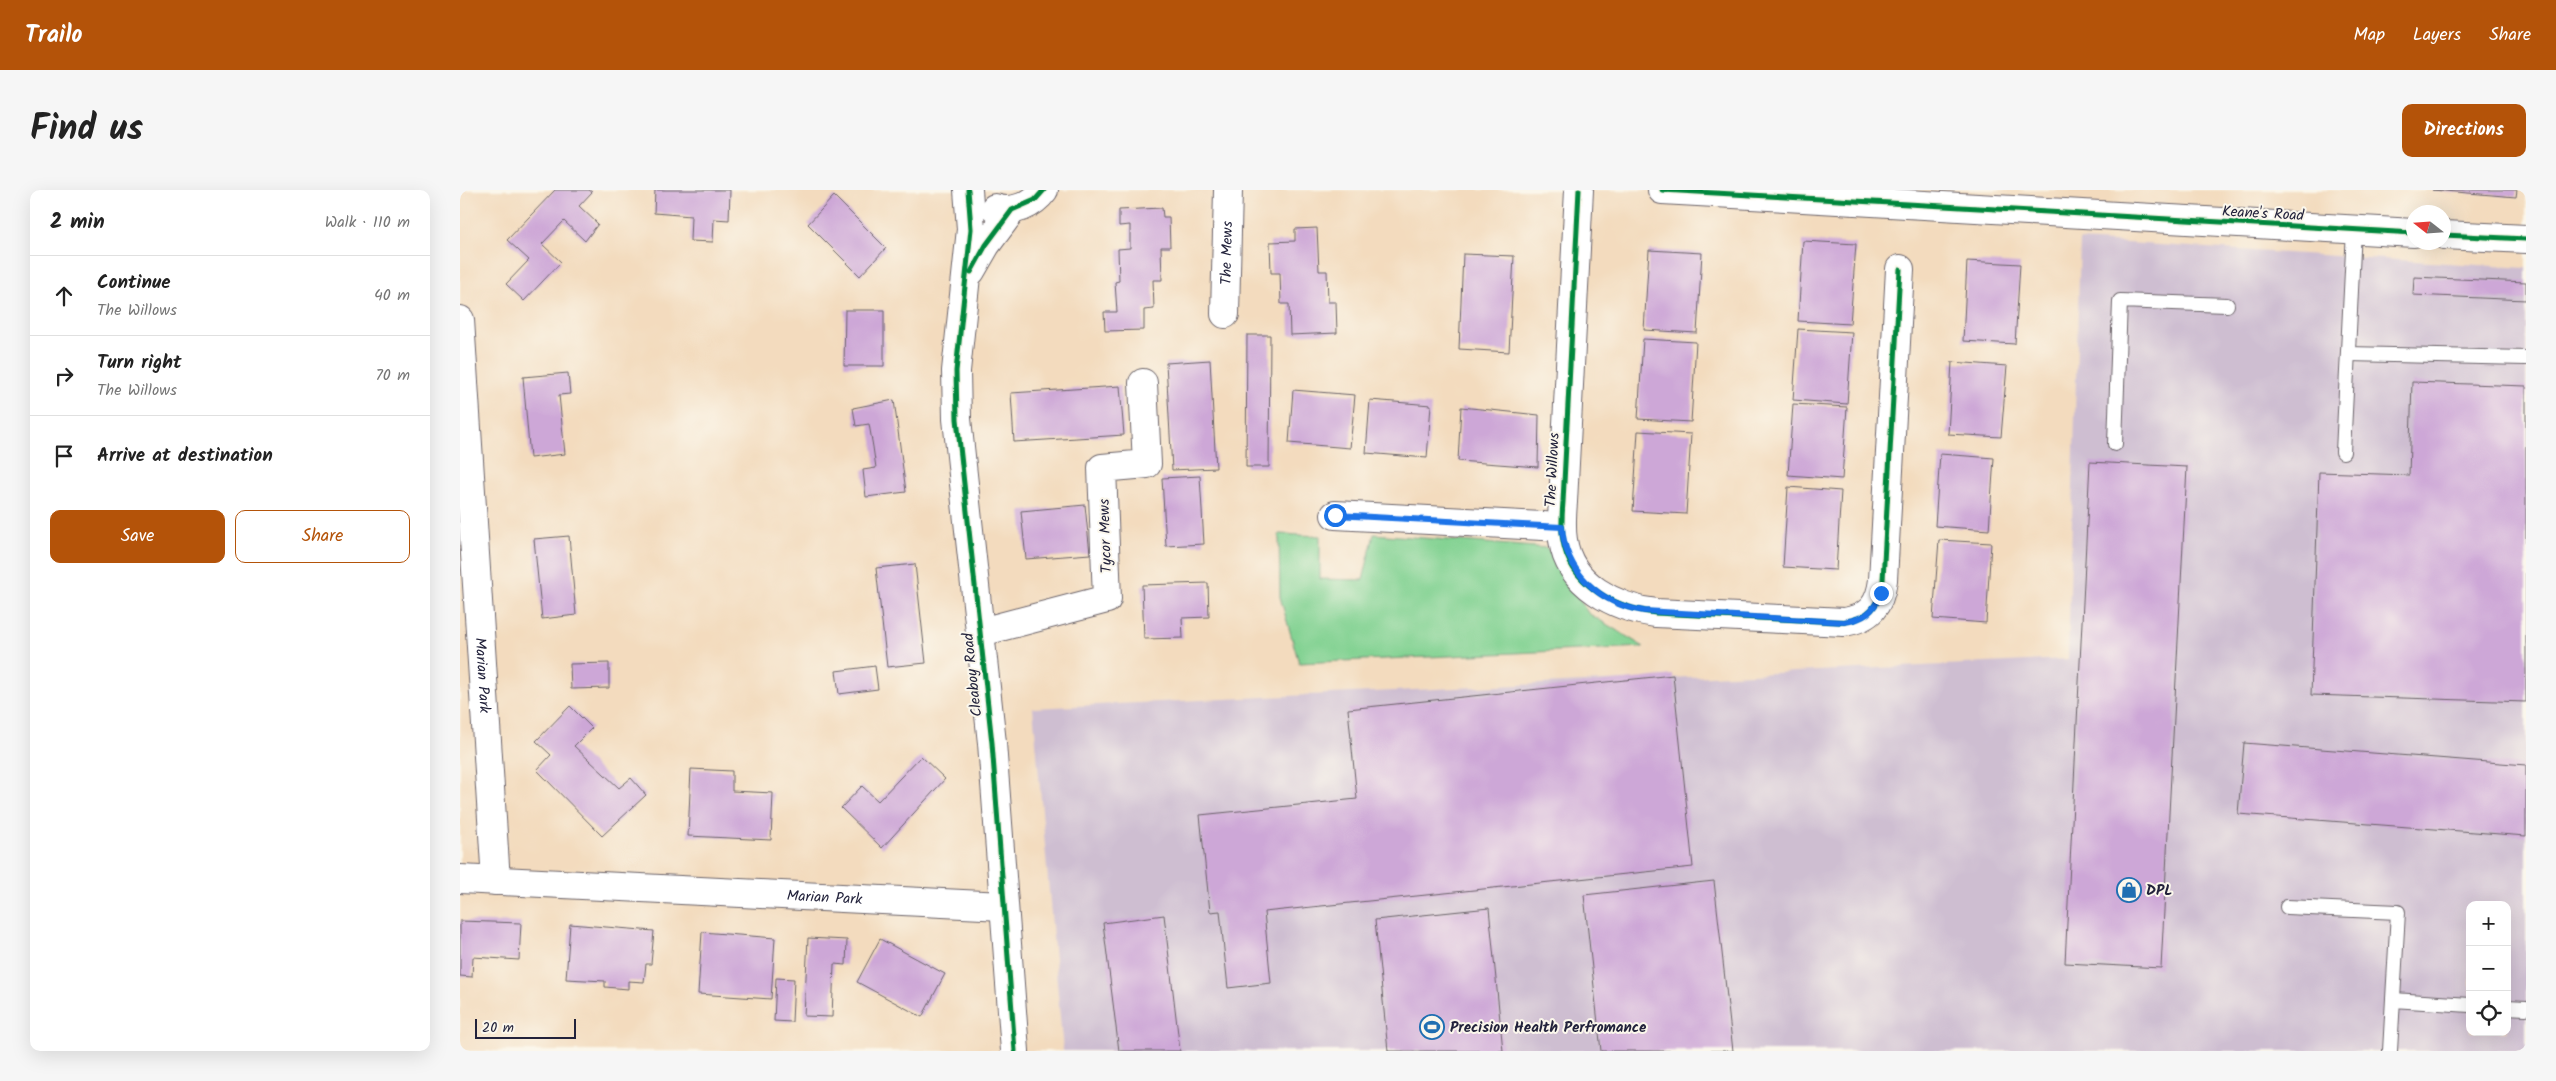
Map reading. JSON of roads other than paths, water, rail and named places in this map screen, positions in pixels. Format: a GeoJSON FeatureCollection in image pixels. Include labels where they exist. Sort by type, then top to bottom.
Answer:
{"type":"FeatureCollection","features":[{"type":"Feature","properties":{"kind":"street"},"geometry":{"type":"LineString","coordinates":[[969,190],[987,205],[1012,210],[1024,207],[1045,191]]}},
{"type":"Feature","properties":{"kind":"street","name":"Cleaboy Road"},"geometry":{"type":"LineString","coordinates":[[969,190],[971,229],[962,296],[956,372],[957,419],[992,743],[1015,1051]]}},
{"type":"Feature","properties":{"kind":"street","name":"The Mews"},"geometry":{"type":"LineString","coordinates":[[1225,314],[1228,190]]}},
{"type":"Feature","properties":{"kind":"street","name":"The Willows"},"geometry":{"type":"LineString","coordinates":[[1579,190],[1562,527],[1567,555],[1583,578],[1606,598],[1631,609],[1656,613],[1834,622],[1854,620],[1869,614],[1878,603],[1883,580],[1900,269]]}},
{"type":"Feature","properties":{"kind":"street","name":"Keane's Road"},"geometry":{"type":"LineString","coordinates":[[1662,190],[1787,194],[2406,233]]}},
{"type":"Feature","properties":{"kind":"street","name":"Cleaboy Road"},"geometry":{"type":"LineString","coordinates":[[962,296],[977,259],[1012,210]]}},
{"type":"Feature","properties":{"kind":"street"},"geometry":{"type":"LineString","coordinates":[[2451,235],[2526,239]]}},
{"type":"Feature","properties":{"kind":"street","name":"Marian Park"},"geometry":{"type":"LineString","coordinates":[[460,320],[496,881]]}},
{"type":"Feature","properties":{"kind":"street","name":"Tycor Mews"},"geometry":{"type":"LineString","coordinates":[[981,632],[1107,599],[1102,468],[1147,464],[1143,383]]}},
{"type":"Feature","properties":{"kind":"street","name":"The Willows"},"geometry":{"type":"LineString","coordinates":[[1335,515],[1562,527]]}},
{"type":"Feature","properties":{"kind":"street","name":"Marian Park"},"geometry":{"type":"LineString","coordinates":[[460,879],[1003,906]]}},
{"type":"Feature","properties":{"kind":"lane"},"geometry":{"type":"LineString","coordinates":[[2343,452],[2354,230]]}},
{"type":"Feature","properties":{"kind":"lane"},"geometry":{"type":"LineString","coordinates":[[2115,444],[2120,301],[2227,305]]}},
{"type":"Feature","properties":{"kind":"lane"},"geometry":{"type":"LineString","coordinates":[[2348,354],[2526,358]]}},
{"type":"Feature","properties":{"kind":"lane"},"geometry":{"type":"LineString","coordinates":[[2287,907],[2398,912],[2390,1051]]}},
{"type":"Feature","properties":{"kind":"lane"},"geometry":{"type":"LineString","coordinates":[[2394,1000],[2466,1005]]}},
{"type":"Feature","properties":{"kind":"lane"},"geometry":{"type":"LineString","coordinates":[[2511,1007],[2526,1008]]}},
{"type":"Feature","properties":{"kind":"place","name":"DPL"},"geometry":{"type":"Point","coordinates":[2129,890]}},
{"type":"Feature","properties":{"kind":"place","name":"Precision Health Perfromance"},"geometry":{"type":"Point","coordinates":[1432,1027]}}]}
